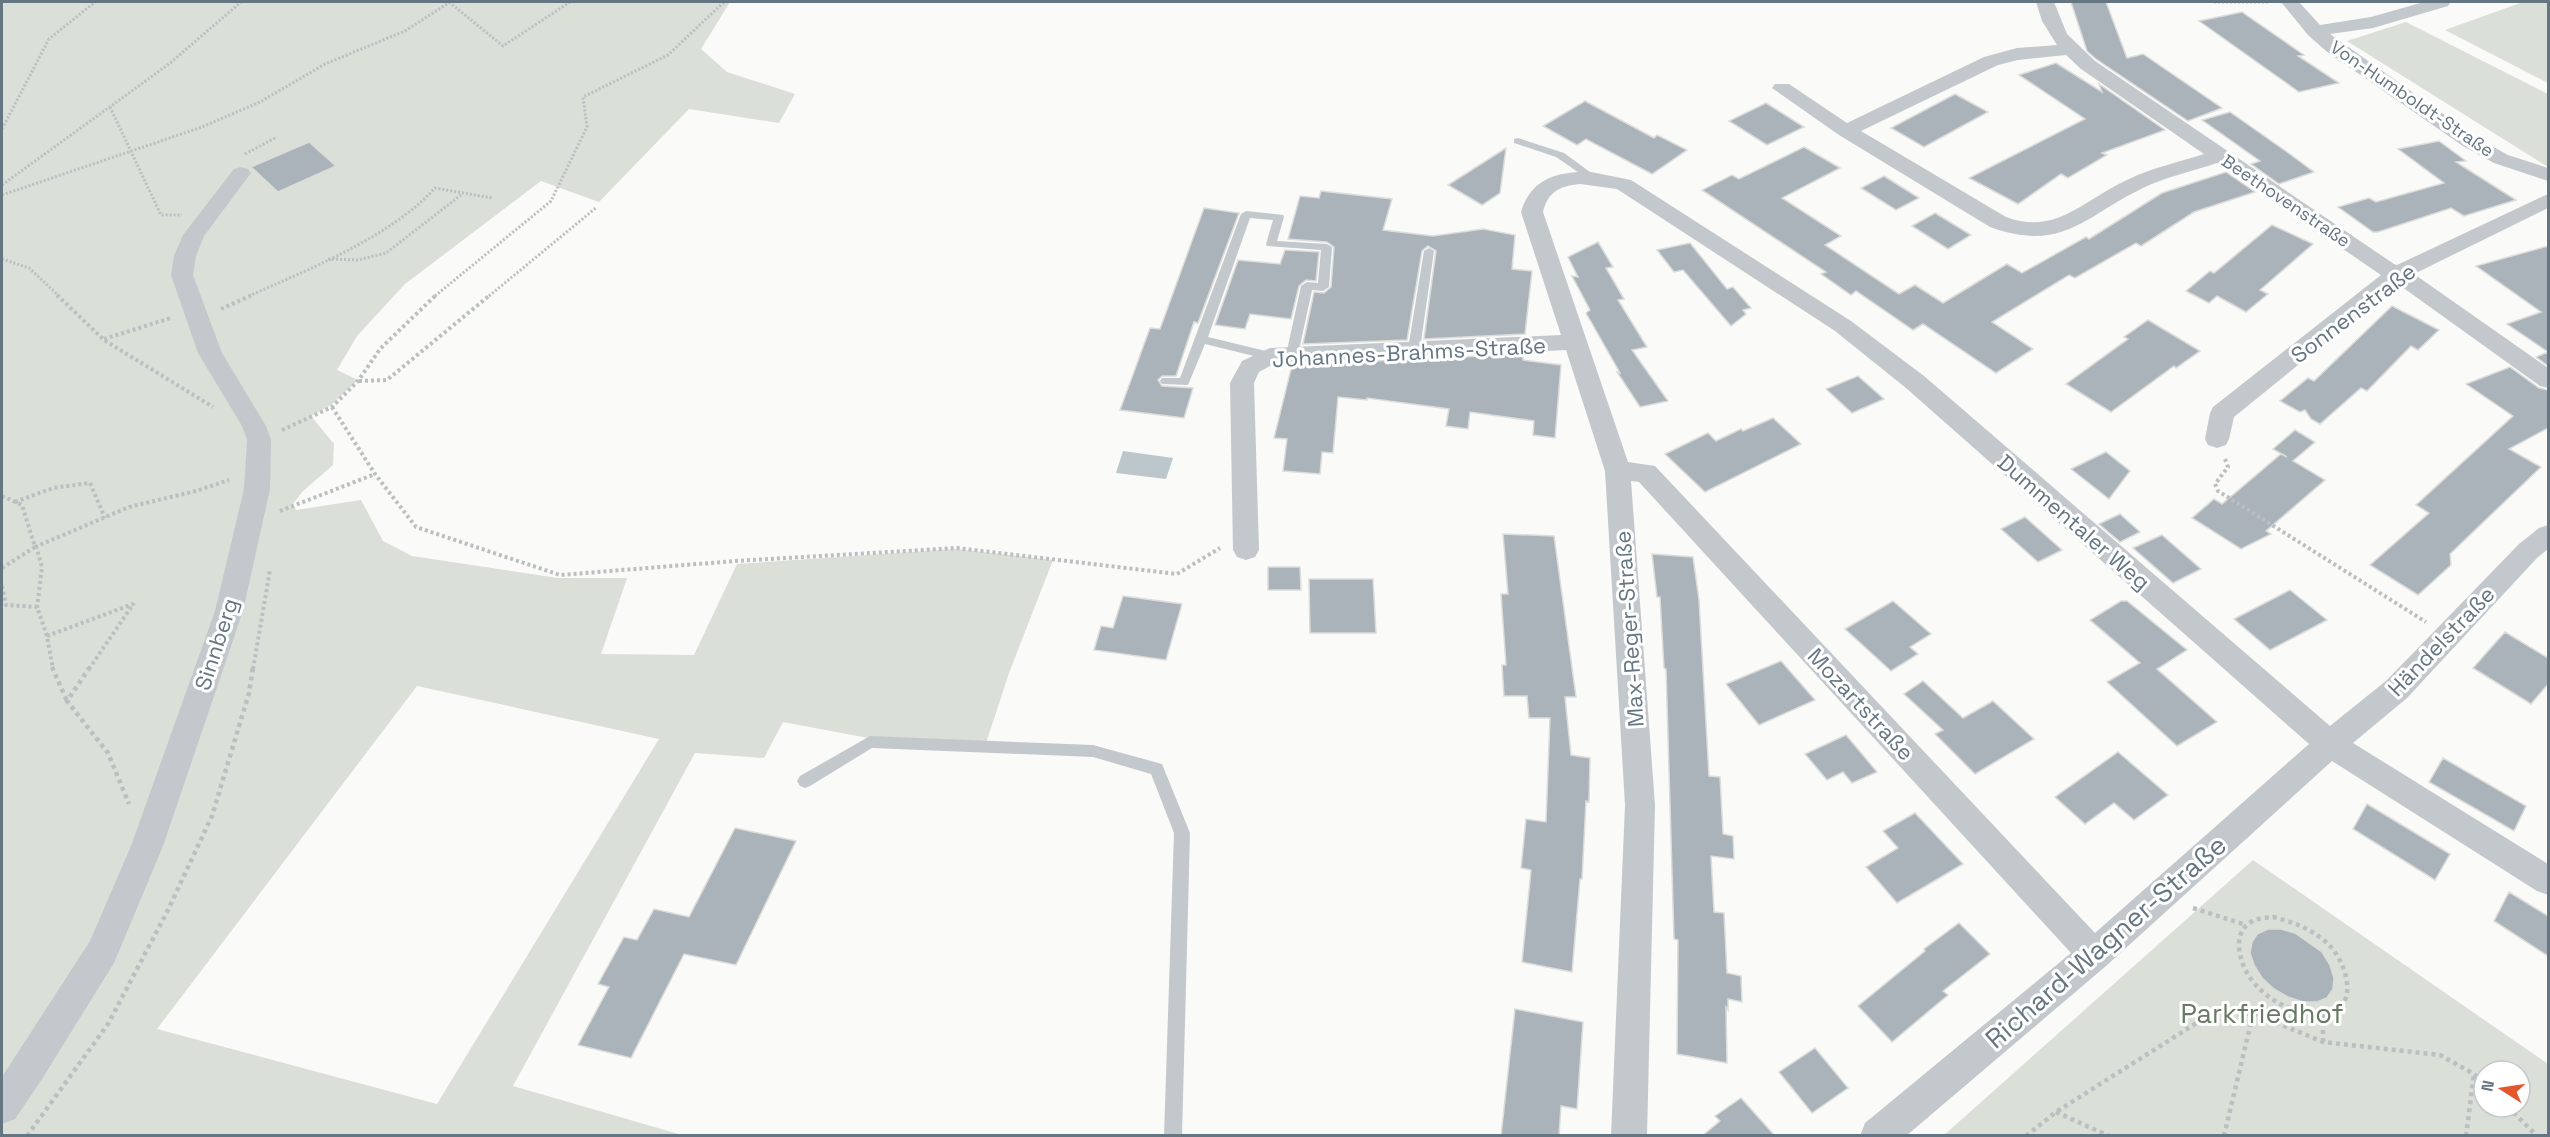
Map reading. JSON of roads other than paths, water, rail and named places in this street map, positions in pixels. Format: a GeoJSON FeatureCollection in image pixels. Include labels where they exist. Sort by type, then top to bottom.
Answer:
{"type":"FeatureCollection","features":[{"type":"Feature","properties":{"kind":"street","name":"Beethovenstraße"},"geometry":{"type":"LineString","coordinates":[[2045,2],[2049,19],[2058,35],[2088,65],[2386,269],[2398,273],[2548,380]]}},
{"type":"Feature","properties":{"kind":"street","name":"Von-Humboldt-Straße"},"geometry":{"type":"LineString","coordinates":[[2290,2],[2315,31],[2361,67],[2470,142],[2501,159],[2548,175]]}},
{"type":"Feature","properties":{"kind":"street"},"geometry":{"type":"LineString","coordinates":[[2315,31],[2373,22],[2442,2]]}},
{"type":"Feature","properties":{"kind":"street"},"geometry":{"type":"LineString","coordinates":[[1846,131],[1991,62],[2017,54],[2070,49]]}},
{"type":"Feature","properties":{"kind":"street"},"geometry":{"type":"LineString","coordinates":[[1782,88],[1846,131],[1998,222],[2024,231],[2047,231],[2058,227],[2137,183],[2218,156]]}},
{"type":"Feature","properties":{"kind":"street","name":"Sinnberg"},"geometry":{"type":"LineString","coordinates":[[2,1106],[30,1067],[102,952],[147,846],[228,611],[257,489],[257,433],[210,352],[182,275],[185,256],[194,235],[241,173]]}},
{"type":"Feature","properties":{"kind":"street","name":"Max-Reger-Straße"},"geometry":{"type":"LineString","coordinates":[[1592,177],[1558,181],[1537,195],[1532,212],[1618,471],[1640,805],[1629,1136]]}},
{"type":"Feature","properties":{"kind":"street","name":"Dummentaler Weg"},"geometry":{"type":"LineString","coordinates":[[1592,177],[1624,184],[1843,326],[1915,382],[2330,744],[2548,881]]}},
{"type":"Feature","properties":{"kind":"street","name":"Sonnenstraße"},"geometry":{"type":"LineString","coordinates":[[2217,439],[2222,413],[2398,273],[2548,200]]}},
{"type":"Feature","properties":{"kind":"street","name":"Johannes-Brahms-Straße"},"geometry":{"type":"LineString","coordinates":[[1246,541],[1242,383],[1250,367],[1281,355],[1574,342]]}},
{"type":"Feature","properties":{"kind":"street","name":"Mozartstraße"},"geometry":{"type":"LineString","coordinates":[[1618,471],[1646,473],[2094,955]]}},
{"type":"Feature","properties":{"kind":"street","name":"Händelstraße"},"geometry":{"type":"LineString","coordinates":[[2330,744],[2397,689],[2528,551],[2548,536]]}},
{"type":"Feature","properties":{"kind":"street","name":"Richard-Wagner-Straße"},"geometry":{"type":"LineString","coordinates":[[1878,1136],[2094,955],[2330,744]]}},
{"type":"Feature","properties":{"kind":"lane"},"geometry":{"type":"LineString","coordinates":[[1518,141],[1560,155],[1592,177]]}},
{"type":"Feature","properties":{"kind":"lane"},"geometry":{"type":"LineString","coordinates":[[1166,381],[1184,382],[1246,214],[1279,217],[1271,244],[1327,247],[1323,287],[1307,285],[1281,355],[1201,339]]}},
{"type":"Feature","properties":{"kind":"lane"},"geometry":{"type":"LineString","coordinates":[[1414,349],[1429,252]]}},
{"type":"Feature","properties":{"kind":"lane"},"geometry":{"type":"LineString","coordinates":[[805,781],[870,742],[1093,751],[1157,769],[1182,832],[1173,1136]]}},
{"type":"Feature","properties":{"kind":"park label","name":"Parkfriedhof"},"geometry":{"type":"Point","coordinates":[2262,1014]}}]}
